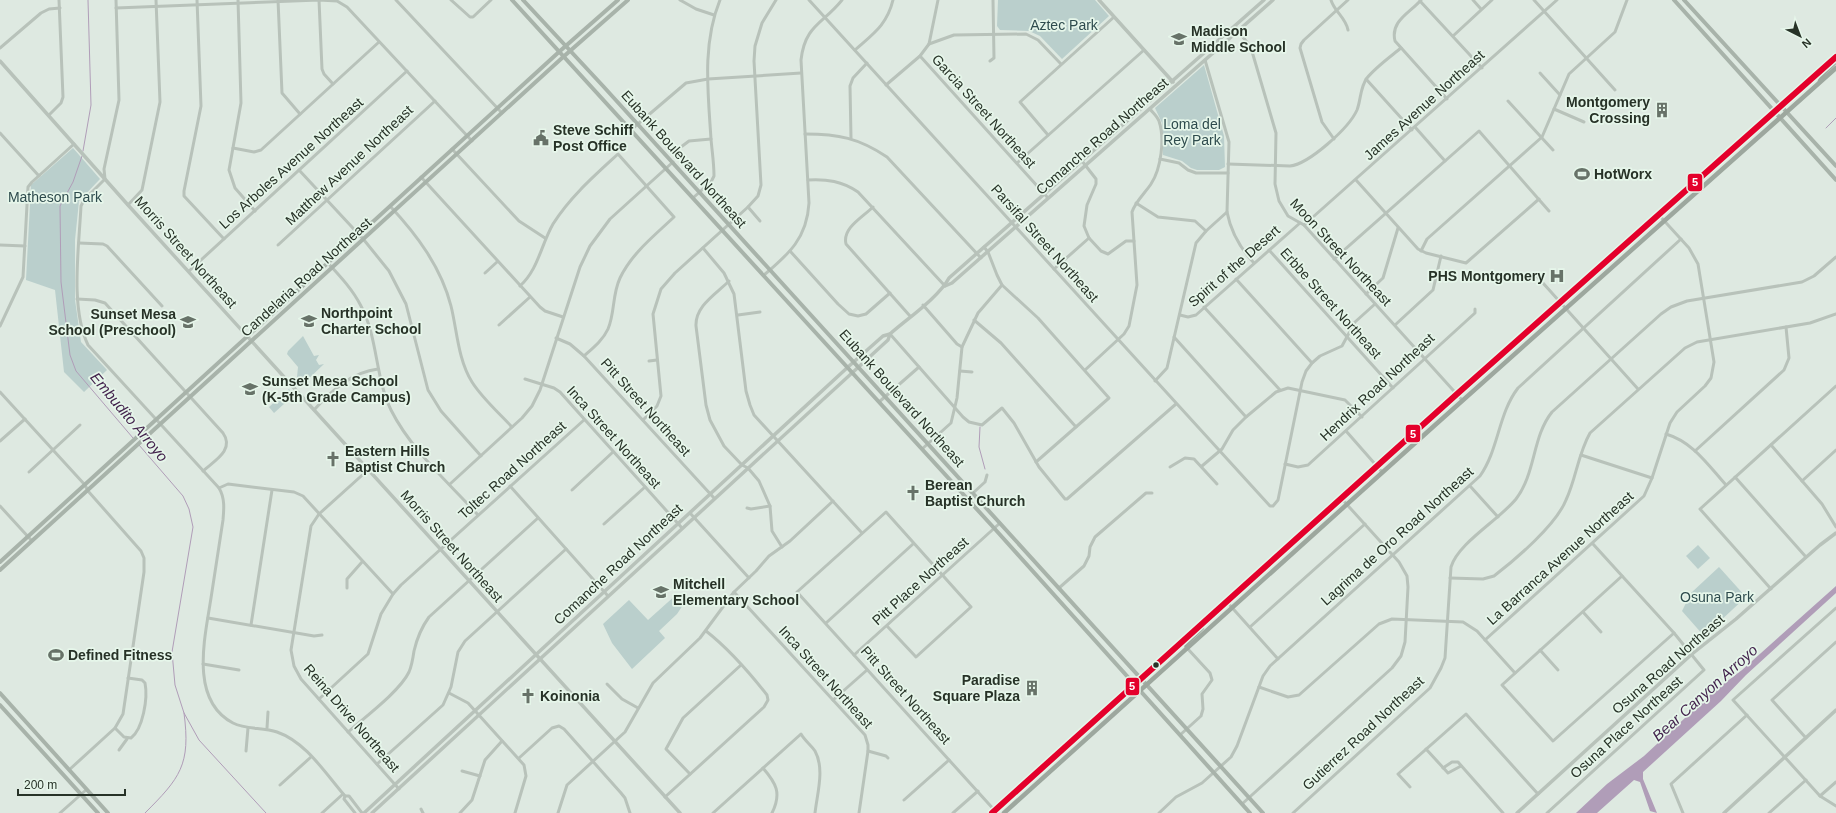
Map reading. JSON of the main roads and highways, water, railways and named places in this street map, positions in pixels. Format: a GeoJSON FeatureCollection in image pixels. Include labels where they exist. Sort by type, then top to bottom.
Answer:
{"type":"FeatureCollection","features":[{"type":"Feature","properties":{"kind":"main road","name":"Eubank Boulevard Northeast"},"geometry":{"type":"LineString","coordinates":[[512,0],[694,197],[1250,813]]}},
{"type":"Feature","properties":{"kind":"main road","name":"Eubank Boulevard Northeast"},"geometry":{"type":"LineString","coordinates":[[523,0],[571,50],[673,162],[1263,813]]}},
{"type":"Feature","properties":{"kind":"main road","name":"Candelaria Road Northeast"},"geometry":{"type":"LineString","coordinates":[[0,562],[452,148],[618,0]]}},
{"type":"Feature","properties":{"kind":"main road","name":"Candelaria Road Northeast"},"geometry":{"type":"LineString","coordinates":[[1,568],[161,425],[564,56],[628,0]]}},
{"type":"Feature","properties":{"kind":"main road"},"geometry":{"type":"LineString","coordinates":[[1679,1],[1781,105],[1836,166]]}},
{"type":"Feature","properties":{"kind":"main road"},"geometry":{"type":"LineString","coordinates":[[1679,1],[1780,118],[1836,180]]}},
{"type":"Feature","properties":{"kind":"main road"},"geometry":{"type":"LineString","coordinates":[[995,812],[1341,498],[1836,57]]}},
{"type":"Feature","properties":{"kind":"main road"},"geometry":{"type":"LineString","coordinates":[[1820,83],[1824,73],[1836,61]]}},
{"type":"Feature","properties":{"kind":"main road"},"geometry":{"type":"LineString","coordinates":[[1004,813],[1462,400],[1836,68]]}},
{"type":"Feature","properties":{"kind":"main road"},"geometry":{"type":"LineString","coordinates":[[1187,648],[1186,644],[1201,629],[1201,625]]}},
{"type":"Feature","properties":{"kind":"main road"},"geometry":{"type":"LineString","coordinates":[[0,693],[108,813]]}},
{"type":"Feature","properties":{"kind":"main road"},"geometry":{"type":"LineString","coordinates":[[0,705],[98,813]]}},
{"type":"Feature","properties":{"kind":"waterway","name":"Embudito Arroyo"},"geometry":{"type":"LineString","coordinates":[[83,151],[91,105],[88,0]]}},
{"type":"Feature","properties":{"kind":"waterway"},"geometry":{"type":"LineString","coordinates":[[1826,128],[1836,118]]}},
{"type":"Feature","properties":{"kind":"waterway","name":"Embudito Arroyo"},"geometry":{"type":"LineString","coordinates":[[82,156],[73,182],[60,206],[61,282],[70,355],[76,371],[133,438]]}},
{"type":"Feature","properties":{"kind":"waterway"},"geometry":{"type":"LineString","coordinates":[[980,427],[979,447],[985,469]]}},
{"type":"Feature","properties":{"kind":"waterway","name":"Embudito Arroyo"},"geometry":{"type":"LineString","coordinates":[[139,445],[183,496],[189,509],[193,527],[172,652],[175,685],[184,713],[199,740],[266,813]]}},
{"type":"Feature","properties":{"kind":"waterway"},"geometry":{"type":"LineString","coordinates":[[145,813],[175,780],[180,769],[186,746],[184,713]]}},
{"type":"Feature","properties":{"kind":"place","name":"Madison Middle School"},"geometry":{"type":"Point","coordinates":[1179,39]}},
{"type":"Feature","properties":{"kind":"place","name":"Montgomery Crossing"},"geometry":{"type":"Point","coordinates":[1662,110]}},
{"type":"Feature","properties":{"kind":"place","name":"Steve Schiff Post Office"},"geometry":{"type":"Point","coordinates":[541,138]}},
{"type":"Feature","properties":{"kind":"place","name":"HotWorx"},"geometry":{"type":"Point","coordinates":[1582,174]}},
{"type":"Feature","properties":{"kind":"place","name":"PHS Montgomery"},"geometry":{"type":"Point","coordinates":[1557,276]}},
{"type":"Feature","properties":{"kind":"place","name":"Northpoint Charter School"},"geometry":{"type":"Point","coordinates":[309,321]}},
{"type":"Feature","properties":{"kind":"place","name":"Sunset Mesa School (Preschool)"},"geometry":{"type":"Point","coordinates":[188,322]}},
{"type":"Feature","properties":{"kind":"place","name":"Sunset Mesa School (K-5th Grade Campus)"},"geometry":{"type":"Point","coordinates":[250,389]}},
{"type":"Feature","properties":{"kind":"place","name":"Eastern Hills Baptist Church"},"geometry":{"type":"Point","coordinates":[333,459]}},
{"type":"Feature","properties":{"kind":"place","name":"Berean Baptist Church"},"geometry":{"type":"Point","coordinates":[913,493]}},
{"type":"Feature","properties":{"kind":"place","name":"Mitchell Elementary School"},"geometry":{"type":"Point","coordinates":[661,592]}},
{"type":"Feature","properties":{"kind":"place","name":"Defined Fitness"},"geometry":{"type":"Point","coordinates":[56,655]}},
{"type":"Feature","properties":{"kind":"place","name":"Paradise Square Plaza"},"geometry":{"type":"Point","coordinates":[1032,688]}},
{"type":"Feature","properties":{"kind":"place","name":"Koinonia"},"geometry":{"type":"Point","coordinates":[528,696]}},
{"type":"Feature","properties":{"kind":"park label","name":"Aztec Park"},"geometry":{"type":"Point","coordinates":[1064,25]}},
{"type":"Feature","properties":{"kind":"park label","name":"Loma del Rey Park"},"geometry":{"type":"Point","coordinates":[1192,132]}},
{"type":"Feature","properties":{"kind":"park label","name":"Matheson Park"},"geometry":{"type":"Point","coordinates":[55,197]}},
{"type":"Feature","properties":{"kind":"park label","name":"Osuna Park"},"geometry":{"type":"Point","coordinates":[1717,597]}},
{"type":"Feature","properties":{"kind":"water label","name":"Bear Canyon Arroyo"},"geometry":{"type":"Point","coordinates":[1705,693]}}]}
